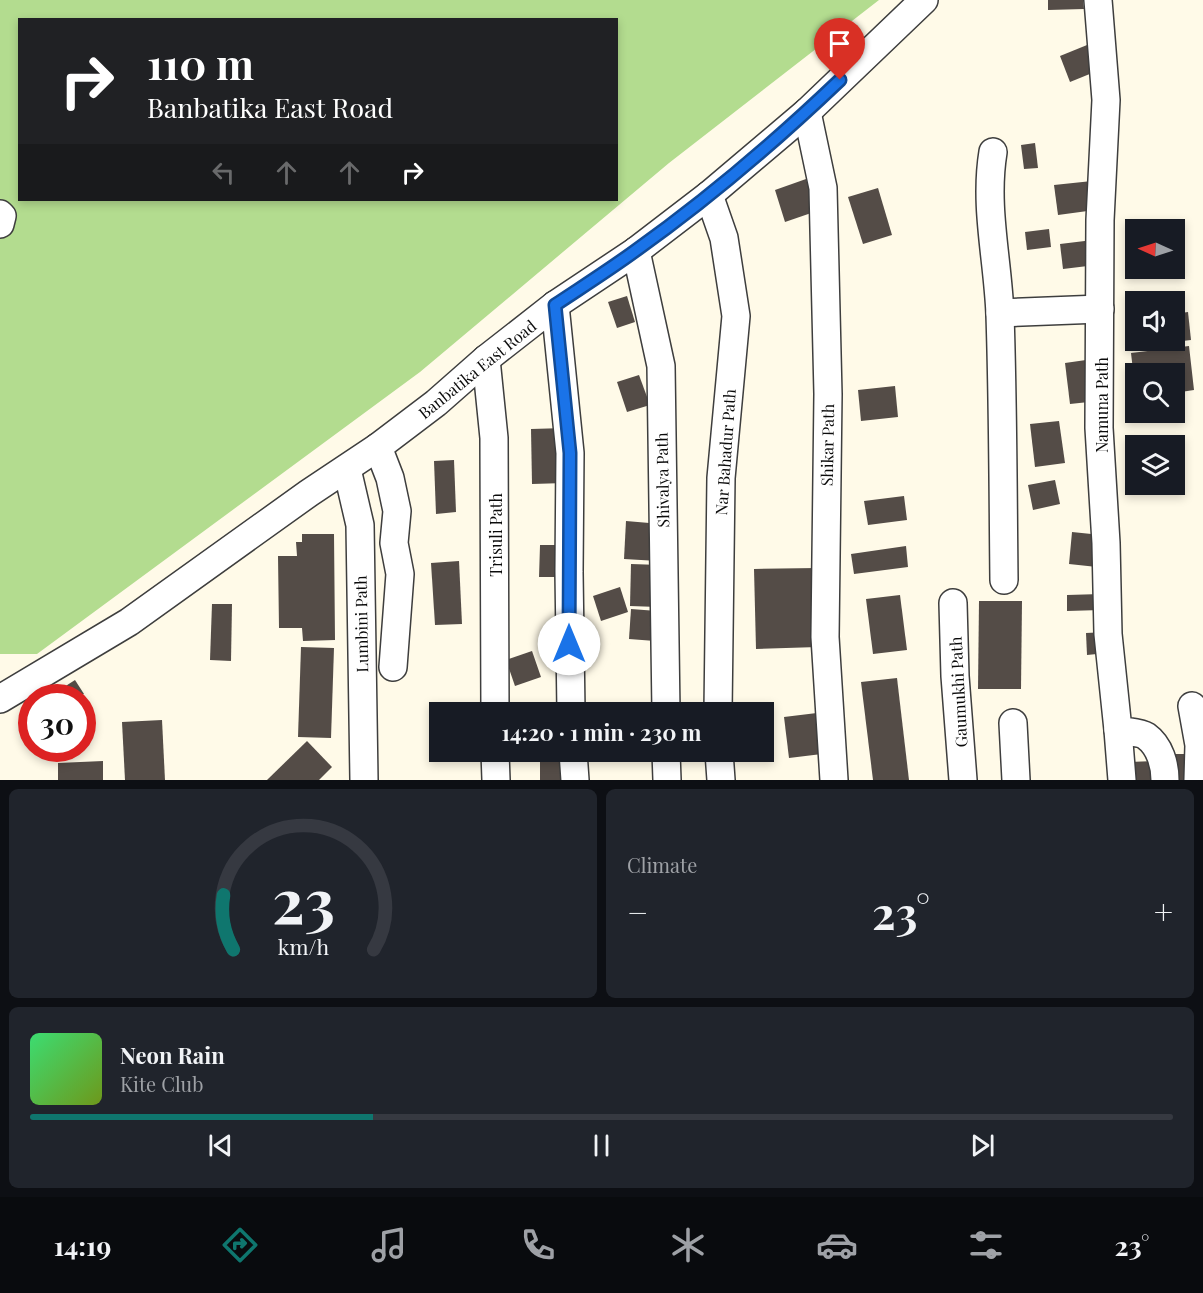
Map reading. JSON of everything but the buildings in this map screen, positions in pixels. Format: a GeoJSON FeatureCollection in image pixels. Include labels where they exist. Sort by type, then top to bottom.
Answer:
{"type":"FeatureCollection","features":[{"type":"Feature","properties":{"kind":"street","name":"Banbatika East Road"},"geometry":{"type":"LineString","coordinates":[[0,699],[129,622],[309,493],[378,447],[436,403],[486,359],[555,305],[636,251],[709,195],[807,112],[924,0]]}},
{"type":"Feature","properties":{"kind":"street","name":"Namuna Path"},"geometry":{"type":"LineString","coordinates":[[1098,0],[1106,100],[1100,220],[1099,428],[1106,543],[1108,634],[1122,780]]}},
{"type":"Feature","properties":{"kind":"street","name":"Shikar Path"},"geometry":{"type":"LineString","coordinates":[[807,112],[823,188],[828,394],[825,637],[834,780]]}},
{"type":"Feature","properties":{"kind":"street"},"geometry":{"type":"LineString","coordinates":[[993,152],[989,175],[992,242],[1000,313],[1004,580]]}},
{"type":"Feature","properties":{"kind":"street","name":"Nar Bahadur Path"},"geometry":{"type":"LineString","coordinates":[[709,195],[724,238],[736,316],[721,478],[718,702]]}},
{"type":"Feature","properties":{"kind":"street"},"geometry":{"type":"LineString","coordinates":[[0,214],[0,224]]}},
{"type":"Feature","properties":{"kind":"street","name":"Shivalya Path"},"geometry":{"type":"LineString","coordinates":[[636,251],[661,366],[666,702]]}},
{"type":"Feature","properties":{"kind":"street"},"geometry":{"type":"LineString","coordinates":[[555,305],[570,453],[571,702]]}},
{"type":"Feature","properties":{"kind":"street"},"geometry":{"type":"LineString","coordinates":[[1000,313],[1100,309]]}},
{"type":"Feature","properties":{"kind":"street","name":"Trisuli Path"},"geometry":{"type":"LineString","coordinates":[[486,359],[494,438],[495,702]]}},
{"type":"Feature","properties":{"kind":"street"},"geometry":{"type":"LineString","coordinates":[[378,447],[390,478],[397,511],[394,543],[399,573],[393,667]]}},
{"type":"Feature","properties":{"kind":"street","name":"Lumbini Path"},"geometry":{"type":"LineString","coordinates":[[347,469],[360,525],[364,780]]}},
{"type":"Feature","properties":{"kind":"street","name":"Gaumukhi Path"},"geometry":{"type":"LineString","coordinates":[[953,603],[955,676],[963,780]]}},
{"type":"Feature","properties":{"kind":"street"},"geometry":{"type":"LineString","coordinates":[[1191,706],[1199,745],[1198,780]]}},
{"type":"Feature","properties":{"kind":"street"},"geometry":{"type":"LineString","coordinates":[[1013,723],[1016,780]]}},
{"type":"Feature","properties":{"kind":"street"},"geometry":{"type":"LineString","coordinates":[[1118,730],[1145,735],[1156,746],[1165,766],[1165,780]]}},
{"type":"Feature","properties":{"kind":"street"},"geometry":{"type":"LineString","coordinates":[[495,762],[496,780]]}},
{"type":"Feature","properties":{"kind":"street"},"geometry":{"type":"LineString","coordinates":[[574,762],[575,780]]}},
{"type":"Feature","properties":{"kind":"street"},"geometry":{"type":"LineString","coordinates":[[666,762],[667,780]]}},
{"type":"Feature","properties":{"kind":"street"},"geometry":{"type":"LineString","coordinates":[[720,762],[721,780]]}},
{"type":"Feature","properties":{"kind":"green space"},"geometry":{"type":"Polygon","coordinates":[[[0,0],[879,0],[669,163],[420,372],[37,654],[0,654],[0,0]]]}},
{"type":"Feature","properties":{"kind":"route"},"geometry":{"type":"LineString","coordinates":[[569,644],[570,453],[555,305],[636,251],[709,195],[807,112],[840,80]]}}]}
